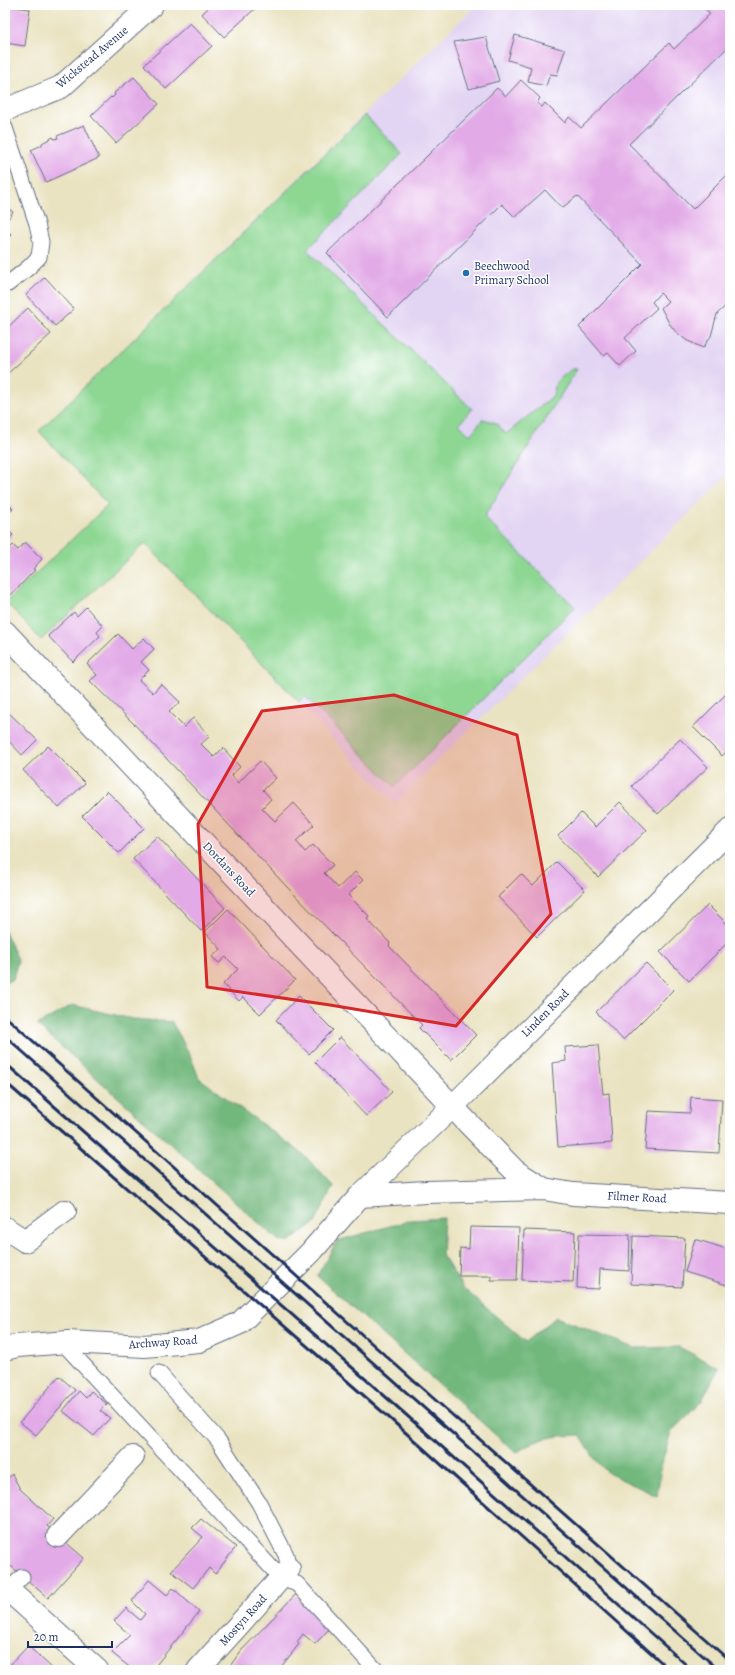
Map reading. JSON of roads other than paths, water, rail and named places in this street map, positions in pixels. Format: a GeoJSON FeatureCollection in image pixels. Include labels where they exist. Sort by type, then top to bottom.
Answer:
{"type":"FeatureCollection","features":[{"type":"Feature","properties":{"kind":"street","name":"Wickstead Avenue"},"geometry":{"type":"LineString","coordinates":[[5,110],[61,87],[152,5]]}},
{"type":"Feature","properties":{"kind":"street","name":"Dordans Road"},"geometry":{"type":"LineString","coordinates":[[5,632],[453,1106]]}},
{"type":"Feature","properties":{"kind":"street","name":"Linden Road"},"geometry":{"type":"LineString","coordinates":[[360,1196],[453,1106],[730,830]]}},
{"type":"Feature","properties":{"kind":"street","name":"Filmer Road"},"geometry":{"type":"LineString","coordinates":[[453,1106],[515,1171],[544,1189]]}},
{"type":"Feature","properties":{"kind":"street","name":"Filmer Road"},"geometry":{"type":"LineString","coordinates":[[360,1196],[426,1192],[544,1189],[573,1194],[730,1203]]}},
{"type":"Feature","properties":{"kind":"street","name":"Archway Road"},"geometry":{"type":"LineString","coordinates":[[5,1349],[16,1346],[62,1342],[145,1346],[199,1341],[240,1323],[310,1253],[360,1196]]}},
{"type":"Feature","properties":{"kind":"street"},"geometry":{"type":"LineString","coordinates":[[5,1228],[25,1241],[65,1211]]}},
{"type":"Feature","properties":{"kind":"street"},"geometry":{"type":"LineString","coordinates":[[58,1536],[133,1457]]}},
{"type":"Feature","properties":{"kind":"street","name":"Mostyn Road"},"geometry":{"type":"LineString","coordinates":[[198,1670],[285,1574]]}},
{"type":"Feature","properties":{"kind":"street"},"geometry":{"type":"LineString","coordinates":[[12,1584],[97,1670]]}},
{"type":"Feature","properties":{"kind":"lane"},"geometry":{"type":"LineString","coordinates":[[5,128],[37,224],[41,242],[38,257],[28,268],[8,284]]}},
{"type":"Feature","properties":{"kind":"lane"},"geometry":{"type":"LineString","coordinates":[[62,1342],[285,1574],[297,1584],[376,1670]]}},
{"type":"Feature","properties":{"kind":"lane"},"geometry":{"type":"LineString","coordinates":[[160,1373],[218,1440],[259,1503],[286,1555],[285,1574]]}},
{"type":"Feature","properties":{"kind":"railway"},"geometry":{"type":"LineString","coordinates":[[5,1016],[730,1661]]}},
{"type":"Feature","properties":{"kind":"railway"},"geometry":{"type":"LineString","coordinates":[[5,1036],[719,1670]]}},
{"type":"Feature","properties":{"kind":"railway"},"geometry":{"type":"LineString","coordinates":[[5,1063],[395,1405],[692,1670]]}},
{"type":"Feature","properties":{"kind":"railway"},"geometry":{"type":"LineString","coordinates":[[5,1082],[386,1415],[670,1670]]}},
{"type":"Feature","properties":{"kind":"place","name":"Beechwood Primary School"},"geometry":{"type":"Point","coordinates":[466,273]}}]}
